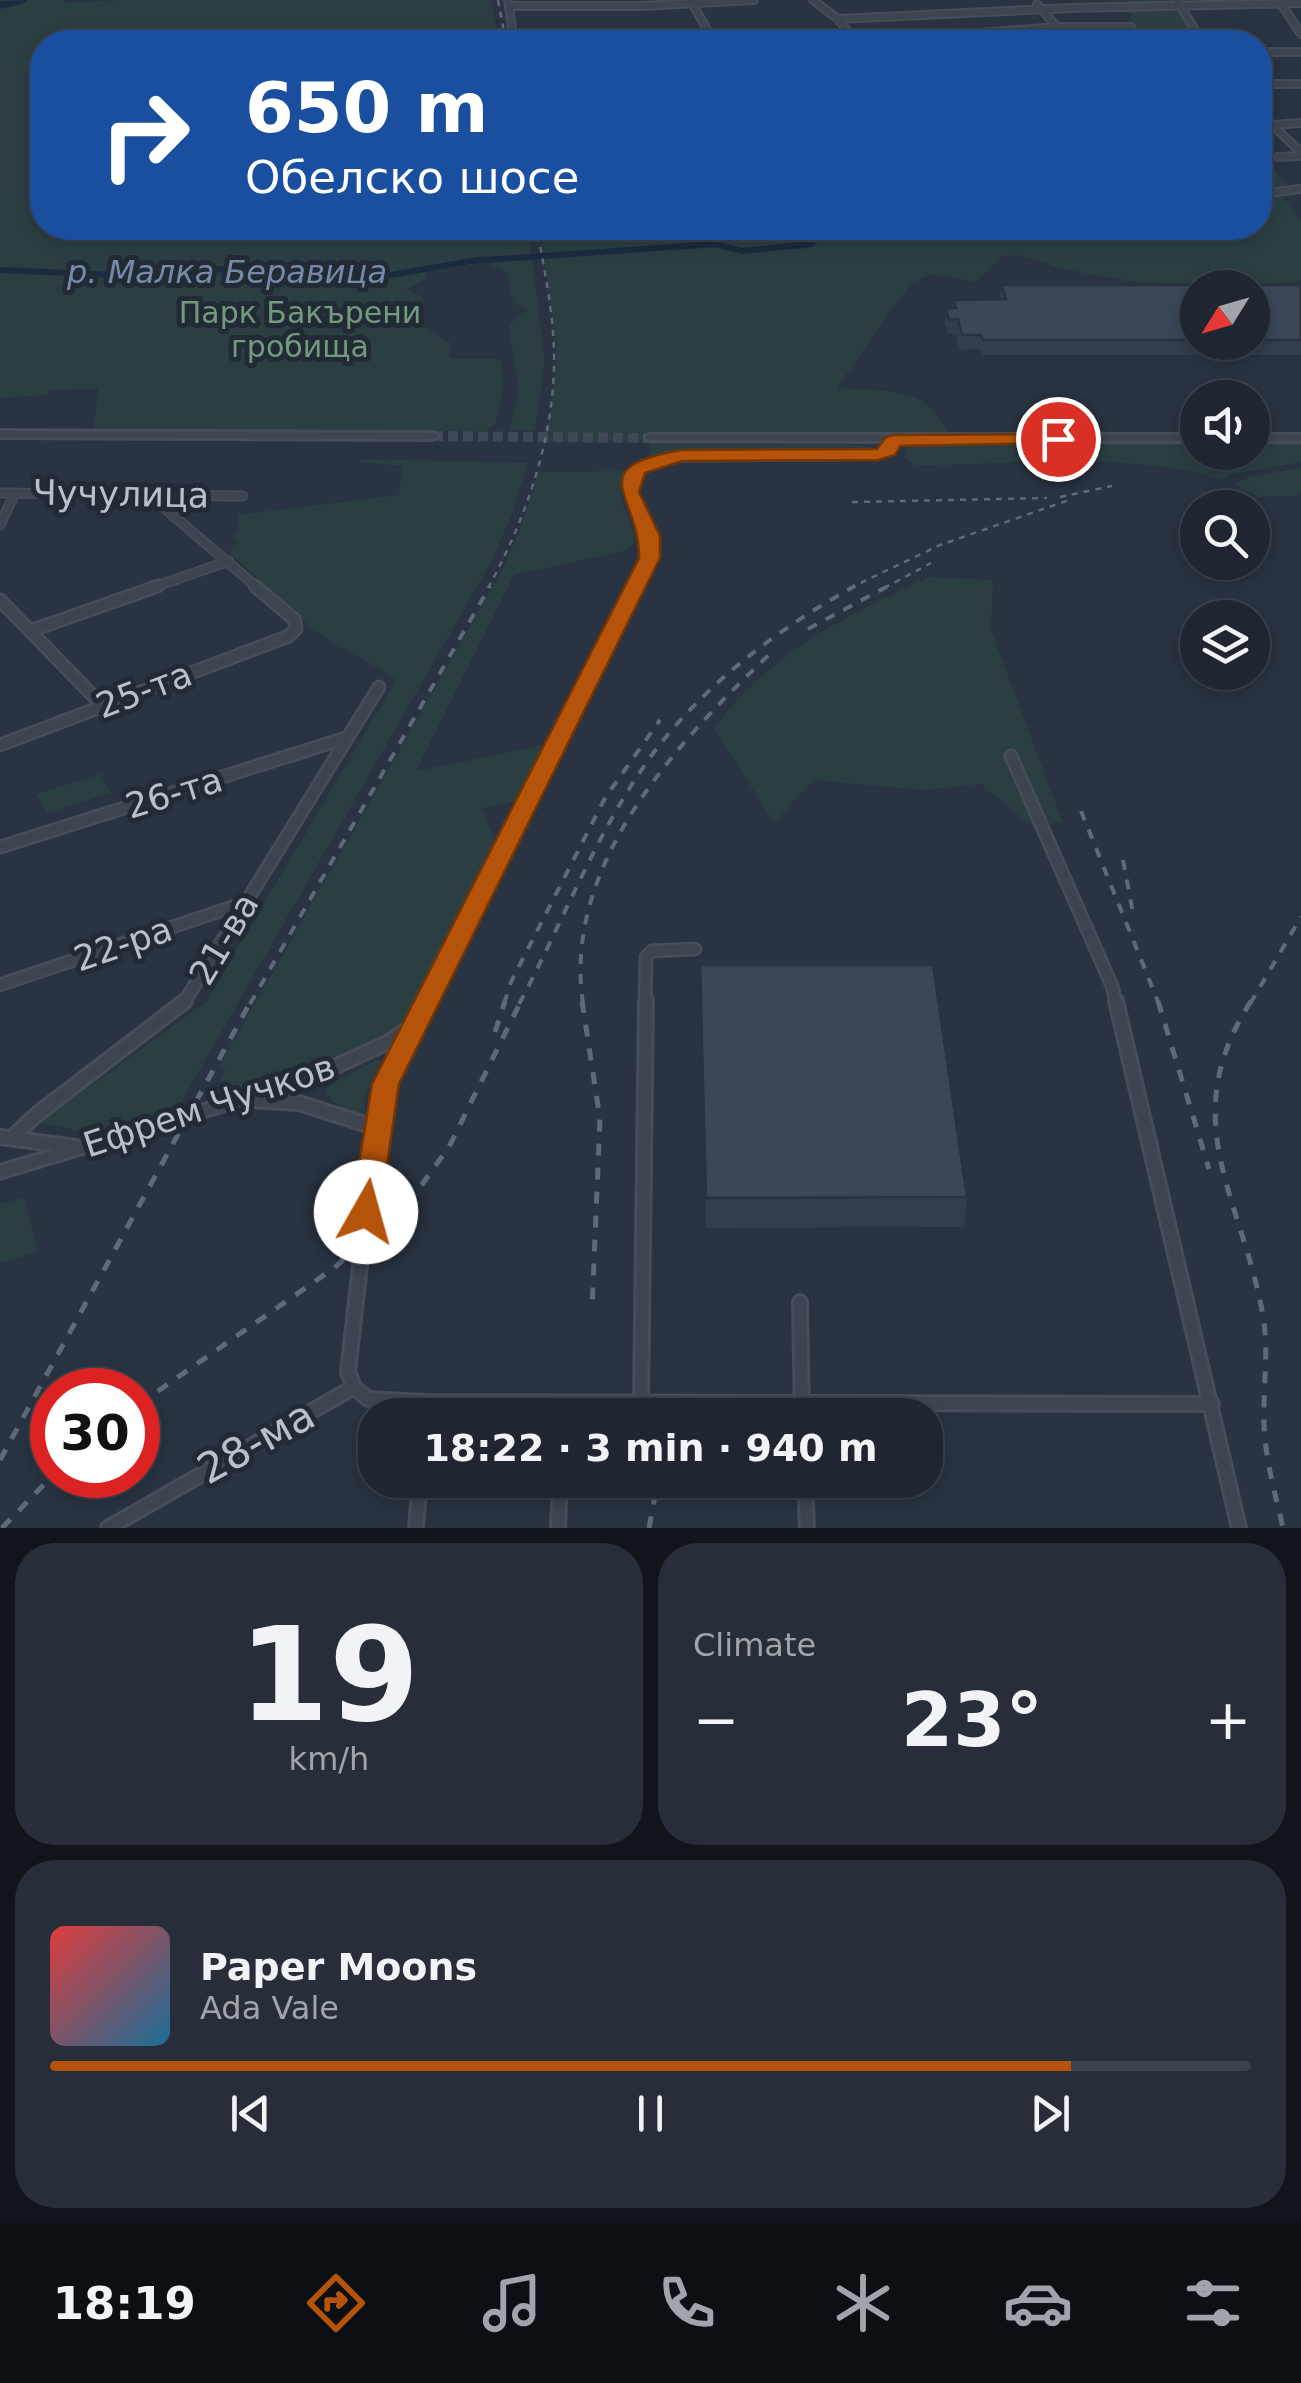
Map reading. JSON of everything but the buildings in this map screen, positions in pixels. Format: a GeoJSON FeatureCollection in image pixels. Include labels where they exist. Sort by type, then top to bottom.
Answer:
{"type":"FeatureCollection","features":[{"type":"Feature","properties":{"kind":"street"},"geometry":{"type":"LineString","coordinates":[[512,30],[508,3],[754,0]]}},
{"type":"Feature","properties":{"kind":"street"},"geometry":{"type":"LineString","coordinates":[[812,0],[847,30]]}},
{"type":"Feature","properties":{"kind":"street"},"geometry":{"type":"LineString","coordinates":[[692,2],[707,30]]}},
{"type":"Feature","properties":{"kind":"street"},"geometry":{"type":"LineString","coordinates":[[838,19],[1036,3],[1130,8],[1178,2],[1301,4]]}},
{"type":"Feature","properties":{"kind":"street"},"geometry":{"type":"LineString","coordinates":[[1178,2],[1195,30]]}},
{"type":"Feature","properties":{"kind":"street"},"geometry":{"type":"LineString","coordinates":[[1280,2],[1301,34]]}},
{"type":"Feature","properties":{"kind":"street"},"geometry":{"type":"LineString","coordinates":[[1036,3],[1060,30]]}},
{"type":"Feature","properties":{"kind":"street"},"geometry":{"type":"LineString","coordinates":[[1023,30],[1131,28]]}},
{"type":"Feature","properties":{"kind":"street"},"geometry":{"type":"LineString","coordinates":[[1272,52],[1301,52]]}},
{"type":"Feature","properties":{"kind":"street"},"geometry":{"type":"LineString","coordinates":[[1272,84],[1301,84]]}},
{"type":"Feature","properties":{"kind":"street"},"geometry":{"type":"LineString","coordinates":[[1272,125],[1301,123]]}},
{"type":"Feature","properties":{"kind":"street"},"geometry":{"type":"LineString","coordinates":[[1272,125],[1301,154]]}},
{"type":"Feature","properties":{"kind":"street"},"geometry":{"type":"LineString","coordinates":[[1278,157],[1301,154]]}},
{"type":"Feature","properties":{"kind":"street"},"geometry":{"type":"LineString","coordinates":[[1272,193],[1301,190]]}},
{"type":"Feature","properties":{"kind":"street"},"geometry":{"type":"LineString","coordinates":[[0,434],[433,436]]}},
{"type":"Feature","properties":{"kind":"street"},"geometry":{"type":"LineString","coordinates":[[650,438],[1180,438]]}},
{"type":"Feature","properties":{"kind":"street"},"geometry":{"type":"LineString","coordinates":[[1270,438],[1301,438]]}},
{"type":"Feature","properties":{"kind":"street"},"geometry":{"type":"LineString","coordinates":[[367,1398],[354,1388],[348,1372],[377,1128],[386,1084],[650,558],[650,536],[629,492],[631,478],[645,465],[668,457],[878,454],[889,451],[892,440]]}},
{"type":"Feature","properties":{"kind":"street","name":"Чучулица"},"geometry":{"type":"LineString","coordinates":[[0,493],[243,496]]}},
{"type":"Feature","properties":{"kind":"street"},"geometry":{"type":"LineString","coordinates":[[0,525],[15,493]]}},
{"type":"Feature","properties":{"kind":"street"},"geometry":{"type":"LineString","coordinates":[[149,495],[229,561]]}},
{"type":"Feature","properties":{"kind":"street"},"geometry":{"type":"LineString","coordinates":[[30,631],[229,561]]}},
{"type":"Feature","properties":{"kind":"street","name":"25-та"},"geometry":{"type":"LineString","coordinates":[[0,745],[289,636],[296,629],[294,620],[229,561]]}},
{"type":"Feature","properties":{"kind":"street"},"geometry":{"type":"LineString","coordinates":[[0,600],[103,706]]}},
{"type":"Feature","properties":{"kind":"street","name":"21-ва"},"geometry":{"type":"LineString","coordinates":[[4,1136],[182,1005],[379,687]]}},
{"type":"Feature","properties":{"kind":"street","name":"26-та"},"geometry":{"type":"LineString","coordinates":[[0,847],[347,738]]}},
{"type":"Feature","properties":{"kind":"street"},"geometry":{"type":"LineString","coordinates":[[1011,756],[1112,986],[1150,1160],[1240,1528]]}},
{"type":"Feature","properties":{"kind":"street","name":"22-ра"},"geometry":{"type":"LineString","coordinates":[[0,985],[245,903]]}},
{"type":"Feature","properties":{"kind":"street"},"geometry":{"type":"LineString","coordinates":[[641,1398],[646,957],[652,951],[695,949]]}},
{"type":"Feature","properties":{"kind":"street","name":"Ефрем Чучков"},"geometry":{"type":"LineString","coordinates":[[0,1172],[306,1080],[391,1041],[412,1026]]}},
{"type":"Feature","properties":{"kind":"street"},"geometry":{"type":"LineString","coordinates":[[247,1100],[284,1098],[313,1103],[377,1128]]}},
{"type":"Feature","properties":{"kind":"street"},"geometry":{"type":"LineString","coordinates":[[4,1136],[82,1148]]}},
{"type":"Feature","properties":{"kind":"street"},"geometry":{"type":"LineString","coordinates":[[800,1302],[801,1398]]}},
{"type":"Feature","properties":{"kind":"street","name":"28-ма"},"geometry":{"type":"LineString","coordinates":[[108,1528],[354,1388]]}},
{"type":"Feature","properties":{"kind":"street"},"geometry":{"type":"LineString","coordinates":[[943,1407],[1212,1404]]}},
{"type":"Feature","properties":{"kind":"street"},"geometry":{"type":"LineString","coordinates":[[416,1528],[418,1498]]}},
{"type":"Feature","properties":{"kind":"street"},"geometry":{"type":"LineString","coordinates":[[558,1528],[559,1498]]}},
{"type":"Feature","properties":{"kind":"street"},"geometry":{"type":"LineString","coordinates":[[806,1498],[807,1528]]}},
{"type":"Feature","properties":{"kind":"green space","name":"Парк Бакърени гробища"},"geometry":{"type":"Polygon","coordinates":[[[0,0],[491,0],[496,30],[30,30],[30,240],[530,240],[545,360],[535,430],[510,430],[518,391],[509,324],[528,310],[513,303],[507,273],[489,263],[427,271],[425,280],[406,289],[423,297],[420,325],[451,343],[449,359],[500,359],[504,383],[496,423],[484,431],[94,428],[98,389],[49,390],[48,395],[0,398],[0,0]]]}},
{"type":"Feature","properties":{"kind":"green space"},"geometry":{"type":"Polygon","coordinates":[[[1127,0],[1177,0],[1195,30],[1138,30],[1127,10],[1127,0]]]}},
{"type":"Feature","properties":{"kind":"green space"},"geometry":{"type":"Polygon","coordinates":[[[1272,167],[1292,190],[1279,192],[1301,221],[1301,280],[1277,284],[1279,290],[1270,289],[1270,270],[1180,270],[1180,284],[1129,281],[1068,270],[1018,255],[1003,256],[975,282],[932,274],[911,283],[837,388],[887,391],[916,398],[928,405],[947,432],[651,435],[650,442],[861,445],[879,449],[678,452],[650,457],[649,442],[546,442],[557,353],[542,240],[1272,240],[1272,167]]]}},
{"type":"Feature","properties":{"kind":"green space"},"geometry":{"type":"Polygon","coordinates":[[[1270,443],[1301,443],[1301,462],[1270,467],[1270,443]]]}},
{"type":"Feature","properties":{"kind":"green space"},"geometry":{"type":"Polygon","coordinates":[[[916,444],[1180,444],[1180,470],[1110,462],[915,465],[904,457],[905,449],[916,444]]]}},
{"type":"Feature","properties":{"kind":"green space"},"geometry":{"type":"Polygon","coordinates":[[[362,459],[528,463],[490,564],[175,1113],[102,1135],[39,1123],[205,1003],[397,679],[318,633],[229,552],[237,544],[234,538],[240,523],[238,515],[399,495],[402,466],[360,462],[362,459]]]}},
{"type":"Feature","properties":{"kind":"green space"},"geometry":{"type":"Polygon","coordinates":[[[1301,468],[1301,491],[1297,496],[1270,497],[1270,490],[1246,490],[1234,484],[1249,477],[1301,468]]]}},
{"type":"Feature","properties":{"kind":"green space"},"geometry":{"type":"Polygon","coordinates":[[[1181,470],[1254,470],[1221,480],[1181,470]]]}},
{"type":"Feature","properties":{"kind":"green space"},"geometry":{"type":"Polygon","coordinates":[[[626,471],[621,498],[635,542],[628,550],[514,575],[416,771],[544,745],[519,801],[482,808],[496,843],[402,1024],[344,1059],[237,1096],[234,1086],[219,1082],[226,1070],[218,1068],[500,574],[521,528],[538,472],[626,471]]]}},
{"type":"Feature","properties":{"kind":"green space"},"geometry":{"type":"Polygon","coordinates":[[[929,577],[993,580],[991,629],[1063,823],[1028,823],[981,784],[922,790],[813,780],[774,823],[714,728],[786,656],[838,622],[929,577]]]}},
{"type":"Feature","properties":{"kind":"green space"},"geometry":{"type":"Polygon","coordinates":[[[100,774],[112,793],[47,813],[36,794],[100,774]]]}},
{"type":"Feature","properties":{"kind":"green space"},"geometry":{"type":"Polygon","coordinates":[[[378,1059],[381,1061],[365,1095],[364,1114],[343,1108],[326,1094],[329,1085],[378,1059]]]}},
{"type":"Feature","properties":{"kind":"green space"},"geometry":{"type":"Polygon","coordinates":[[[24,1197],[38,1252],[0,1263],[0,1204],[24,1197]]]}},
{"type":"Feature","properties":{"kind":"waterway"},"geometry":{"type":"LineString","coordinates":[[0,5],[21,0]]}},
{"type":"Feature","properties":{"kind":"waterway","name":"р. Малка Беравица"},"geometry":{"type":"LineString","coordinates":[[0,270],[114,275],[306,265],[312,273],[385,276],[471,261],[715,244],[743,251],[812,244]]}},
{"type":"Feature","properties":{"kind":"tunnel"},"geometry":{"type":"LineString","coordinates":[[433,436],[650,438]]}},
{"type":"Feature","properties":{"kind":"railway"},"geometry":{"type":"LineString","coordinates":[[498,0],[504,30]]}},
{"type":"Feature","properties":{"kind":"railway"},"geometry":{"type":"LineString","coordinates":[[488,588],[527,503],[550,413],[553,336],[539,240]]}},
{"type":"Feature","properties":{"kind":"railway"},"geometry":{"type":"LineString","coordinates":[[1060,497],[1112,486]]}},
{"type":"Feature","properties":{"kind":"railway"},"geometry":{"type":"LineString","coordinates":[[852,502],[1047,498]]}},
{"type":"Feature","properties":{"kind":"railway"},"geometry":{"type":"LineString","coordinates":[[850,588],[940,545],[1072,499]]}},
{"type":"Feature","properties":{"kind":"railway"},"geometry":{"type":"LineString","coordinates":[[884,588],[931,563]]}},
{"type":"Feature","properties":{"kind":"railway"},"geometry":{"type":"LineString","coordinates":[[250,1004],[490,586]]}},
{"type":"Feature","properties":{"kind":"railway"},"geometry":{"type":"LineString","coordinates":[[519,1004],[602,837],[661,743],[703,696],[750,655],[855,586]]}},
{"type":"Feature","properties":{"kind":"railway"},"geometry":{"type":"LineString","coordinates":[[808,629],[888,586]]}},
{"type":"Feature","properties":{"kind":"railway"},"geometry":{"type":"LineString","coordinates":[[583,1004],[581,952],[591,902],[609,854],[666,764],[774,650]]}},
{"type":"Feature","properties":{"kind":"railway"},"geometry":{"type":"LineString","coordinates":[[504,1004],[511,982],[605,798],[660,720]]}},
{"type":"Feature","properties":{"kind":"railway"},"geometry":{"type":"LineString","coordinates":[[1081,811],[1159,1003]]}},
{"type":"Feature","properties":{"kind":"railway"},"geometry":{"type":"LineString","coordinates":[[1123,860],[1133,913]]}},
{"type":"Feature","properties":{"kind":"railway"},"geometry":{"type":"LineString","coordinates":[[1250,1004],[1301,917]]}},
{"type":"Feature","properties":{"kind":"railway"},"geometry":{"type":"LineString","coordinates":[[0,1460],[251,1001]]}},
{"type":"Feature","properties":{"kind":"railway"},"geometry":{"type":"LineString","coordinates":[[495,1032],[505,1001]]}},
{"type":"Feature","properties":{"kind":"railway"},"geometry":{"type":"LineString","coordinates":[[160,1390],[334,1268],[408,1204],[449,1147],[521,1001]]}},
{"type":"Feature","properties":{"kind":"railway"},"geometry":{"type":"LineString","coordinates":[[582,1001],[600,1119],[592,1309]]}},
{"type":"Feature","properties":{"kind":"railway"},"geometry":{"type":"LineString","coordinates":[[1251,1001],[1229,1044],[1217,1084],[1215,1122],[1220,1158],[1263,1316],[1265,1436],[1283,1528]]}},
{"type":"Feature","properties":{"kind":"railway"},"geometry":{"type":"LineString","coordinates":[[1159,1003],[1209,1169]]}},
{"type":"Feature","properties":{"kind":"railway"},"geometry":{"type":"LineString","coordinates":[[2,1528],[31,1498]]}},
{"type":"Feature","properties":{"kind":"railway"},"geometry":{"type":"LineString","coordinates":[[649,1528],[655,1498]]}},
{"type":"Feature","properties":{"kind":"route"},"geometry":{"type":"LineString","coordinates":[[366,1212],[386,1084],[650,558],[650,536],[629,492],[631,478],[638,469],[657,460],[682,456],[878,454],[889,451],[892,440],[1058,439]]}}]}
